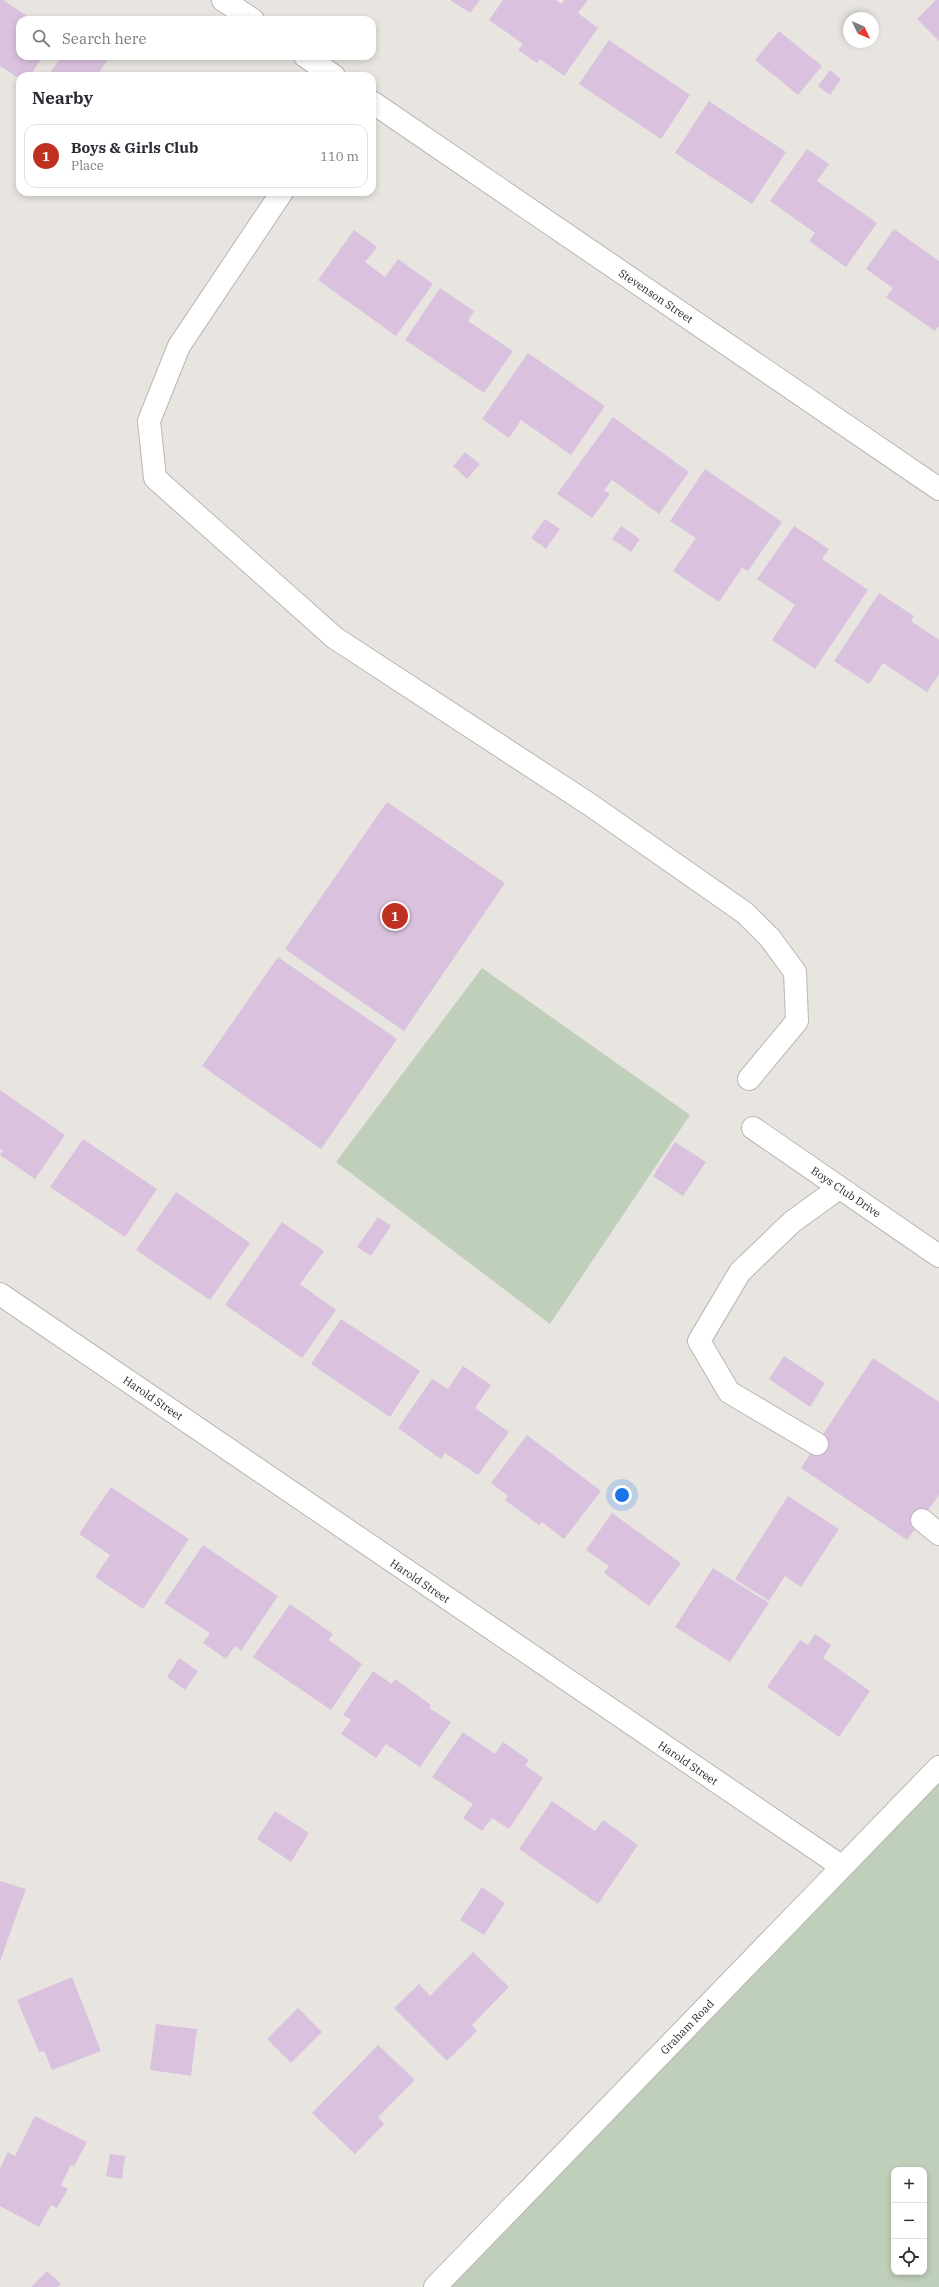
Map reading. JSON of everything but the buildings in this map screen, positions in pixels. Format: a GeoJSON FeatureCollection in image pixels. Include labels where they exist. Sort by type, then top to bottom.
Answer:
{"type":"FeatureCollection","features":[{"type":"Feature","properties":{"kind":"street"},"geometry":{"type":"LineString","coordinates":[[224,0],[247,16]]}},
{"type":"Feature","properties":{"kind":"street"},"geometry":{"type":"LineString","coordinates":[[311,60],[328,72]]}},
{"type":"Feature","properties":{"kind":"street","name":"Stevenson Street"},"geometry":{"type":"LineString","coordinates":[[376,105],[939,489]]}},
{"type":"Feature","properties":{"kind":"street"},"geometry":{"type":"LineString","coordinates":[[279,196],[179,346],[149,421],[155,478],[335,638],[589,804],[745,914],[770,938],[795,972],[797,1021],[749,1079]]}},
{"type":"Feature","properties":{"kind":"street","name":"Boys Club Drive"},"geometry":{"type":"LineString","coordinates":[[753,1128],[939,1256]]}},
{"type":"Feature","properties":{"kind":"street"},"geometry":{"type":"LineString","coordinates":[[816,1444],[729,1392],[699,1341],[740,1272],[792,1222],[839,1188]]}},
{"type":"Feature","properties":{"kind":"street","name":"Harold Street"},"geometry":{"type":"LineString","coordinates":[[0,1294],[841,1866]]}},
{"type":"Feature","properties":{"kind":"street"},"geometry":{"type":"LineString","coordinates":[[922,1520],[939,1534]]}},
{"type":"Feature","properties":{"kind":"street","name":"Graham Road"},"geometry":{"type":"LineString","coordinates":[[435,2287],[841,1866],[939,1767]]}},
{"type":"Feature","properties":{"kind":"green space"},"geometry":{"type":"Polygon","coordinates":[[[482,968],[690,1115],[550,1324],[336,1162],[482,968]]]}},
{"type":"Feature","properties":{"kind":"green space"},"geometry":{"type":"Polygon","coordinates":[[[939,1771],[939,2287],[436,2287],[939,1771]]]}},
{"type":"Feature","properties":{"kind":"place","name":"Boys & Girls Club"},"geometry":{"type":"Point","coordinates":[395,916]}}]}
